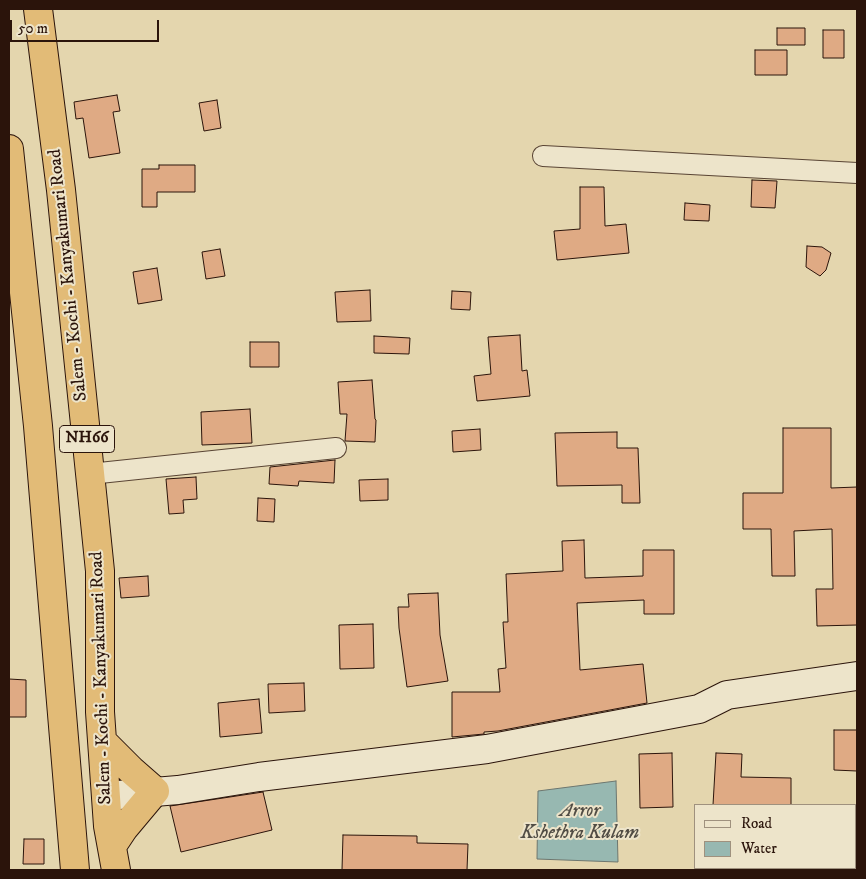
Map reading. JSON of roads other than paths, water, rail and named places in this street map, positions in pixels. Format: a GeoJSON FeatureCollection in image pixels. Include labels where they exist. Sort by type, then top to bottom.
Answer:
{"type":"FeatureCollection","features":[{"type":"Feature","properties":{"kind":"highway","name":"Salem - Kochi - Kanyakumari Road"},"geometry":{"type":"LineString","coordinates":[[38,9],[61,190],[100,571],[100,712],[106,796],[114,858]]}},
{"type":"Feature","properties":{"kind":"highway","name":"Salem - Kochi - Kanyakumari Road"},"geometry":{"type":"LineString","coordinates":[[9,150],[13,223],[38,426],[75,870]]}},
{"type":"Feature","properties":{"kind":"highway"},"geometry":{"type":"LineString","coordinates":[[103,742],[154,792],[124,828],[114,858]]}},
{"type":"Feature","properties":{"kind":"main road"},"geometry":{"type":"LineString","coordinates":[[106,796],[178,790],[259,777],[487,749],[699,708],[727,695],[855,672]]}},
{"type":"Feature","properties":{"kind":"street"},"geometry":{"type":"LineString","coordinates":[[543,156],[857,173]]}},
{"type":"Feature","properties":{"kind":"street"},"geometry":{"type":"LineString","coordinates":[[90,474],[336,448]]}},
{"type":"Feature","properties":{"kind":"water","name":"Arror Kshethra Kulam"},"geometry":{"type":"Polygon","coordinates":[[[616,781],[618,862],[537,859],[538,791],[616,781]]]}}]}
